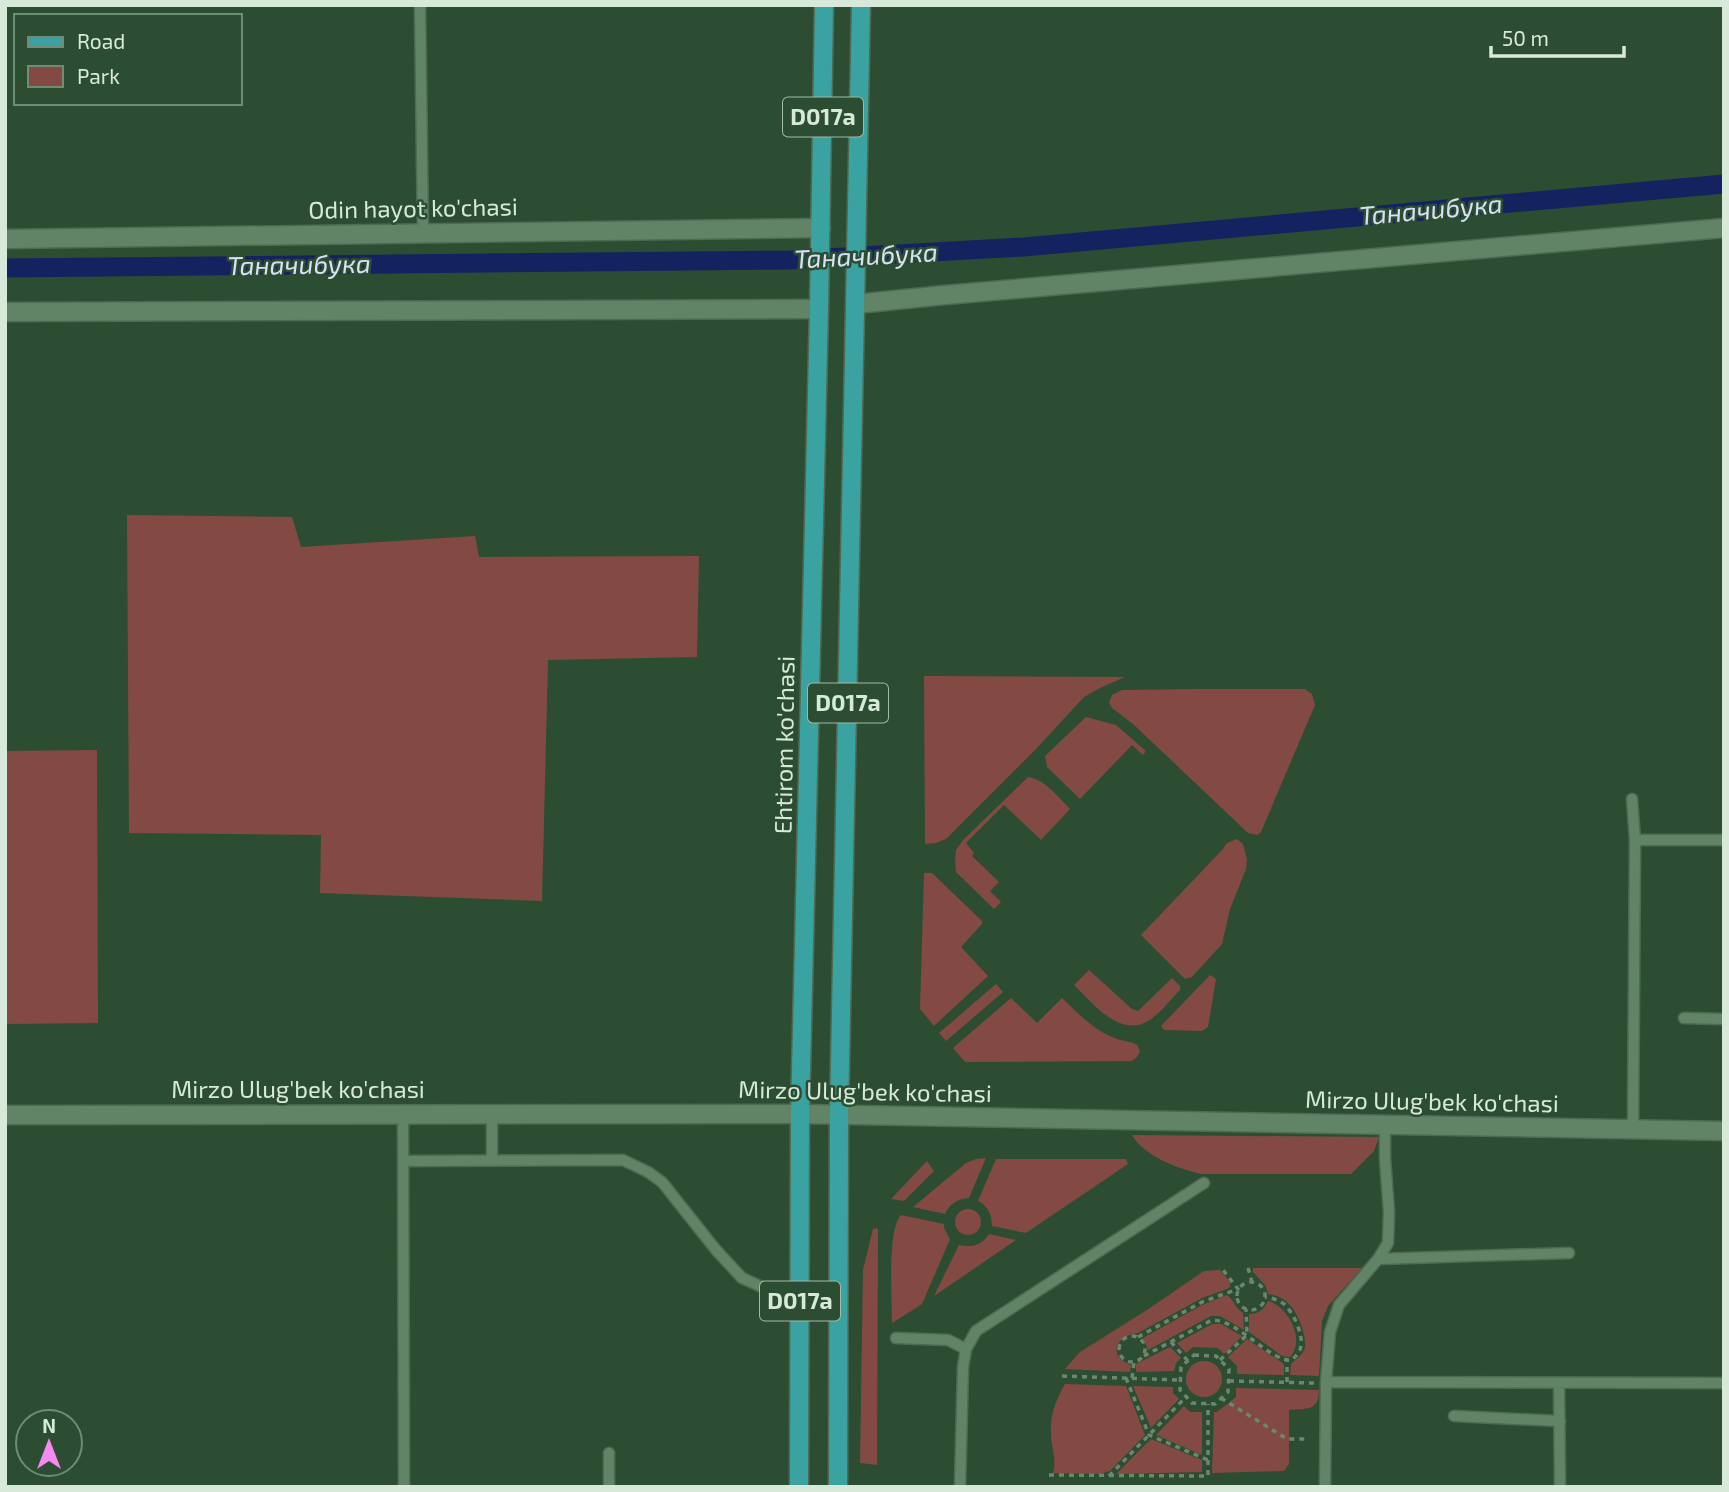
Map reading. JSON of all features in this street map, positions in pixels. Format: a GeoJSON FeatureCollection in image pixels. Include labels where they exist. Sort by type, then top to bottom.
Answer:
{"type":"FeatureCollection","features":[{"type":"Feature","properties":{"kind":"main road","name":"Ehtirom ko'chasi"},"geometry":{"type":"LineString","coordinates":[[799,1487],[800,1115],[824,5]]}},
{"type":"Feature","properties":{"kind":"main road","name":"D017a"},"geometry":{"type":"LineString","coordinates":[[838,1487],[839,1115],[861,5]]}},
{"type":"Feature","properties":{"kind":"street","name":"Odin hayot ko'chasi"},"geometry":{"type":"LineString","coordinates":[[5,239],[821,228]]}},
{"type":"Feature","properties":{"kind":"street"},"geometry":{"type":"LineString","coordinates":[[856,298],[972,292],[1724,228]]}},
{"type":"Feature","properties":{"kind":"street"},"geometry":{"type":"LineString","coordinates":[[5,312],[819,309]]}},
{"type":"Feature","properties":{"kind":"street","name":"Mirzo Ulug'bek ko'chasi"},"geometry":{"type":"LineString","coordinates":[[5,1115],[839,1115],[1724,1131]]}},
{"type":"Feature","properties":{"kind":"lane"},"geometry":{"type":"LineString","coordinates":[[420,5],[423,233]]}},
{"type":"Feature","properties":{"kind":"lane"},"geometry":{"type":"LineString","coordinates":[[1632,799],[1633,1130]]}},
{"type":"Feature","properties":{"kind":"lane"},"geometry":{"type":"LineString","coordinates":[[1634,840],[1724,840]]}},
{"type":"Feature","properties":{"kind":"lane"},"geometry":{"type":"LineString","coordinates":[[1685,1018],[1724,1019]]}},
{"type":"Feature","properties":{"kind":"lane"},"geometry":{"type":"LineString","coordinates":[[403,1115],[404,1487]]}},
{"type":"Feature","properties":{"kind":"lane"},"geometry":{"type":"LineString","coordinates":[[492,1115],[492,1161]]}},
{"type":"Feature","properties":{"kind":"lane"},"geometry":{"type":"LineString","coordinates":[[1325,1487],[1329,1332],[1339,1305],[1388,1243],[1385,1125]]}},
{"type":"Feature","properties":{"kind":"lane"},"geometry":{"type":"LineString","coordinates":[[403,1161],[623,1160],[662,1182],[716,1251],[742,1278],[800,1304]]}},
{"type":"Feature","properties":{"kind":"lane"},"geometry":{"type":"LineString","coordinates":[[960,1487],[962,1367],[966,1349],[976,1331],[1204,1183]]}},
{"type":"Feature","properties":{"kind":"lane"},"geometry":{"type":"LineString","coordinates":[[1378,1259],[1569,1253]]}},
{"type":"Feature","properties":{"kind":"lane"},"geometry":{"type":"LineString","coordinates":[[896,1338],[948,1340],[966,1349]]}},
{"type":"Feature","properties":{"kind":"lane"},"geometry":{"type":"LineString","coordinates":[[1326,1382],[1724,1383]]}},
{"type":"Feature","properties":{"kind":"lane"},"geometry":{"type":"LineString","coordinates":[[1559,1383],[1560,1487]]}},
{"type":"Feature","properties":{"kind":"lane"},"geometry":{"type":"LineString","coordinates":[[1454,1416],[1560,1420]]}},
{"type":"Feature","properties":{"kind":"lane"},"geometry":{"type":"LineString","coordinates":[[609,1453],[609,1487]]}},
{"type":"Feature","properties":{"kind":"path"},"geometry":{"type":"LineString","coordinates":[[1248,1268],[1252,1282]]}},
{"type":"Feature","properties":{"kind":"path"},"geometry":{"type":"LineString","coordinates":[[1223,1270],[1238,1289],[1237,1300],[1240,1305],[1253,1310],[1261,1305],[1265,1297],[1263,1288],[1252,1282],[1243,1283],[1238,1289],[1202,1302],[1138,1337],[1128,1337],[1119,1347],[1124,1360],[1140,1360],[1212,1320],[1220,1320],[1282,1360],[1292,1360],[1301,1347],[1297,1326],[1285,1304],[1265,1297]]}},
{"type":"Feature","properties":{"kind":"path"},"geometry":{"type":"LineString","coordinates":[[1220,1360],[1247,1335],[1246,1309]]}},
{"type":"Feature","properties":{"kind":"path"},"geometry":{"type":"LineString","coordinates":[[1138,1337],[1145,1345],[1144,1356]]}},
{"type":"Feature","properties":{"kind":"path"},"geometry":{"type":"LineString","coordinates":[[1171,1342],[1188,1361]]}},
{"type":"Feature","properties":{"kind":"path"},"geometry":{"type":"LineString","coordinates":[[1194,1355],[1216,1356],[1229,1368],[1228,1392],[1214,1404],[1192,1404],[1180,1390],[1181,1367],[1188,1361],[1194,1355]]}},
{"type":"Feature","properties":{"kind":"path"},"geometry":{"type":"LineString","coordinates":[[1287,1361],[1287,1382]]}},
{"type":"Feature","properties":{"kind":"path"},"geometry":{"type":"LineString","coordinates":[[1132,1378],[1134,1362]]}},
{"type":"Feature","properties":{"kind":"path"},"geometry":{"type":"LineString","coordinates":[[1062,1376],[1180,1380]]}},
{"type":"Feature","properties":{"kind":"path"},"geometry":{"type":"LineString","coordinates":[[1126,1378],[1149,1435],[1208,1460]]}},
{"type":"Feature","properties":{"kind":"path"},"geometry":{"type":"LineString","coordinates":[[1229,1381],[1326,1382]]}},
{"type":"Feature","properties":{"kind":"path"},"geometry":{"type":"LineString","coordinates":[[1108,1476],[1186,1397]]}},
{"type":"Feature","properties":{"kind":"path"},"geometry":{"type":"LineString","coordinates":[[1222,1398],[1287,1439],[1309,1439]]}},
{"type":"Feature","properties":{"kind":"path"},"geometry":{"type":"LineString","coordinates":[[1049,1475],[1209,1476],[1208,1404]]}},
{"type":"Feature","properties":{"kind":"green space"},"geometry":{"type":"Polygon","coordinates":[[[127,515],[292,517],[301,547],[475,536],[479,557],[699,556],[697,657],[548,660],[542,901],[320,893],[321,835],[129,833],[127,515]]]}},
{"type":"Feature","properties":{"kind":"green space"},"geometry":{"type":"Polygon","coordinates":[[[924,676],[1125,677],[1084,697],[946,839],[925,844],[924,676]]]}},
{"type":"Feature","properties":{"kind":"green space"},"geometry":{"type":"Polygon","coordinates":[[[1305,689],[1312,694],[1315,705],[1261,832],[1257,835],[1248,833],[1133,724],[1112,708],[1109,702],[1112,695],[1122,690],[1305,689]]]}},
{"type":"Feature","properties":{"kind":"green space"},"geometry":{"type":"Polygon","coordinates":[[[1086,717],[1116,725],[1146,751],[1143,755],[1132,745],[1080,799],[1047,767],[1045,756],[1086,717]]]}},
{"type":"Feature","properties":{"kind":"green space"},"geometry":{"type":"Polygon","coordinates":[[[97,750],[98,1023],[5,1024],[5,751],[97,750]]]}},
{"type":"Feature","properties":{"kind":"green space"},"geometry":{"type":"Polygon","coordinates":[[[1028,777],[1046,785],[1070,809],[1041,840],[1004,805],[966,843],[974,853],[972,856],[999,882],[990,891],[1001,902],[994,909],[956,872],[956,850],[1028,777]]]}},
{"type":"Feature","properties":{"kind":"green space"},"geometry":{"type":"Polygon","coordinates":[[[1237,839],[1243,844],[1247,859],[1246,869],[1230,909],[1222,944],[1192,977],[1185,979],[1141,935],[1227,843],[1237,839]]]}},
{"type":"Feature","properties":{"kind":"green space"},"geometry":{"type":"Polygon","coordinates":[[[924,873],[932,873],[982,921],[961,947],[988,976],[934,1026],[920,1009],[924,873]]]}},
{"type":"Feature","properties":{"kind":"green space"},"geometry":{"type":"Polygon","coordinates":[[[1089,970],[1132,1009],[1138,1011],[1172,978],[1180,986],[1180,990],[1148,1021],[1127,1025],[1107,1016],[1074,985],[1089,970]]]}},
{"type":"Feature","properties":{"kind":"green space"},"geometry":{"type":"Polygon","coordinates":[[[1210,975],[1216,979],[1208,1027],[1202,1031],[1164,1030],[1161,1026],[1210,975]]]}},
{"type":"Feature","properties":{"kind":"green space"},"geometry":{"type":"Polygon","coordinates":[[[996,984],[1003,992],[946,1041],[939,1033],[996,984]]]}},
{"type":"Feature","properties":{"kind":"green space"},"geometry":{"type":"Polygon","coordinates":[[[1011,998],[1037,1023],[1062,998],[1094,1027],[1122,1041],[1134,1043],[1140,1051],[1132,1061],[965,1062],[953,1048],[1011,998]]]}},
{"type":"Feature","properties":{"kind":"green space"},"geometry":{"type":"Polygon","coordinates":[[[1132,1135],[1379,1137],[1374,1151],[1351,1174],[1201,1174],[1172,1165],[1153,1155],[1132,1135]]]}},
{"type":"Feature","properties":{"kind":"green space"},"geometry":{"type":"Polygon","coordinates":[[[986,1158],[969,1198],[954,1203],[945,1214],[913,1207],[966,1163],[986,1158]]]}},
{"type":"Feature","properties":{"kind":"green space"},"geometry":{"type":"Polygon","coordinates":[[[996,1159],[1126,1159],[1128,1164],[1026,1233],[992,1226],[989,1211],[978,1201],[996,1159]]]}},
{"type":"Feature","properties":{"kind":"green space"},"geometry":{"type":"Polygon","coordinates":[[[927,1161],[934,1171],[904,1201],[891,1199],[927,1161]]]}},
{"type":"Feature","properties":{"kind":"green space"},"geometry":{"type":"Polygon","coordinates":[[[968,1209],[977,1213],[981,1222],[977,1231],[968,1235],[959,1231],[955,1222],[959,1213],[968,1209]]]}},
{"type":"Feature","properties":{"kind":"green space"},"geometry":{"type":"Polygon","coordinates":[[[901,1215],[944,1224],[950,1239],[922,1304],[892,1323],[892,1250],[901,1215]]]}},
{"type":"Feature","properties":{"kind":"green space"},"geometry":{"type":"Polygon","coordinates":[[[877,1228],[877,1465],[860,1463],[863,1270],[873,1229],[877,1228]]]}},
{"type":"Feature","properties":{"kind":"green space"},"geometry":{"type":"Polygon","coordinates":[[[989,1234],[1016,1240],[934,1296],[959,1245],[976,1245],[989,1234]]]}},
{"type":"Feature","properties":{"kind":"green space"},"geometry":{"type":"Polygon","coordinates":[[[1253,1268],[1362,1268],[1328,1306],[1322,1321],[1319,1376],[1290,1375],[1291,1364],[1305,1347],[1301,1324],[1287,1302],[1268,1294],[1253,1268]]]}},
{"type":"Feature","properties":{"kind":"green space"},"geometry":{"type":"Polygon","coordinates":[[[1220,1270],[1230,1282],[1230,1287],[1202,1298],[1119,1342],[1117,1352],[1123,1361],[1131,1365],[1130,1372],[1065,1369],[1080,1352],[1204,1271],[1220,1270]]]}},
{"type":"Feature","properties":{"kind":"green space"},"geometry":{"type":"Polygon","coordinates":[[[1227,1295],[1243,1313],[1244,1330],[1220,1316],[1211,1316],[1148,1350],[1143,1338],[1202,1305],[1227,1295]]]}},
{"type":"Feature","properties":{"kind":"green space"},"geometry":{"type":"Polygon","coordinates":[[[1268,1301],[1282,1309],[1292,1324],[1296,1342],[1290,1357],[1282,1356],[1249,1332],[1249,1314],[1260,1311],[1268,1301]]]}},
{"type":"Feature","properties":{"kind":"green space"},"geometry":{"type":"Polygon","coordinates":[[[1212,1324],[1221,1324],[1242,1336],[1224,1354],[1218,1348],[1193,1347],[1186,1353],[1177,1343],[1212,1324]]]}},
{"type":"Feature","properties":{"kind":"green space"},"geometry":{"type":"Polygon","coordinates":[[[1247,1339],[1284,1364],[1284,1375],[1237,1374],[1237,1366],[1228,1357],[1247,1339]]]}},
{"type":"Feature","properties":{"kind":"green space"},"geometry":{"type":"Polygon","coordinates":[[[1170,1347],[1181,1358],[1174,1371],[1136,1372],[1136,1364],[1170,1347]]]}},
{"type":"Feature","properties":{"kind":"green space"},"geometry":{"type":"Polygon","coordinates":[[[1204,1361],[1217,1366],[1222,1379],[1217,1392],[1204,1397],[1191,1392],[1186,1379],[1191,1366],[1204,1361]]]}},
{"type":"Feature","properties":{"kind":"green space"},"geometry":{"type":"Polygon","coordinates":[[[1065,1384],[1126,1386],[1145,1435],[1110,1471],[1099,1474],[1053,1473],[1052,1420],[1056,1402],[1065,1384]]]}},
{"type":"Feature","properties":{"kind":"green space"},"geometry":{"type":"Polygon","coordinates":[[[1133,1386],[1173,1387],[1173,1393],[1179,1399],[1151,1428],[1133,1386]]]}},
{"type":"Feature","properties":{"kind":"green space"},"geometry":{"type":"Polygon","coordinates":[[[1236,1388],[1319,1390],[1317,1402],[1310,1408],[1289,1410],[1289,1464],[1284,1471],[1212,1473],[1214,1412],[1236,1397],[1236,1388]]]}},
{"type":"Feature","properties":{"kind":"green space"},"geometry":{"type":"Polygon","coordinates":[[[1184,1406],[1190,1412],[1202,1412],[1202,1455],[1156,1435],[1184,1406]]]}},
{"type":"Feature","properties":{"kind":"green space"},"geometry":{"type":"Polygon","coordinates":[[[1151,1439],[1202,1460],[1202,1472],[1116,1474],[1151,1439]]]}},
{"type":"Feature","properties":{"kind":"waterway","name":"Таначибука"},"geometry":{"type":"LineString","coordinates":[[5,268],[790,260],[1024,247],[1724,184]]}}]}
